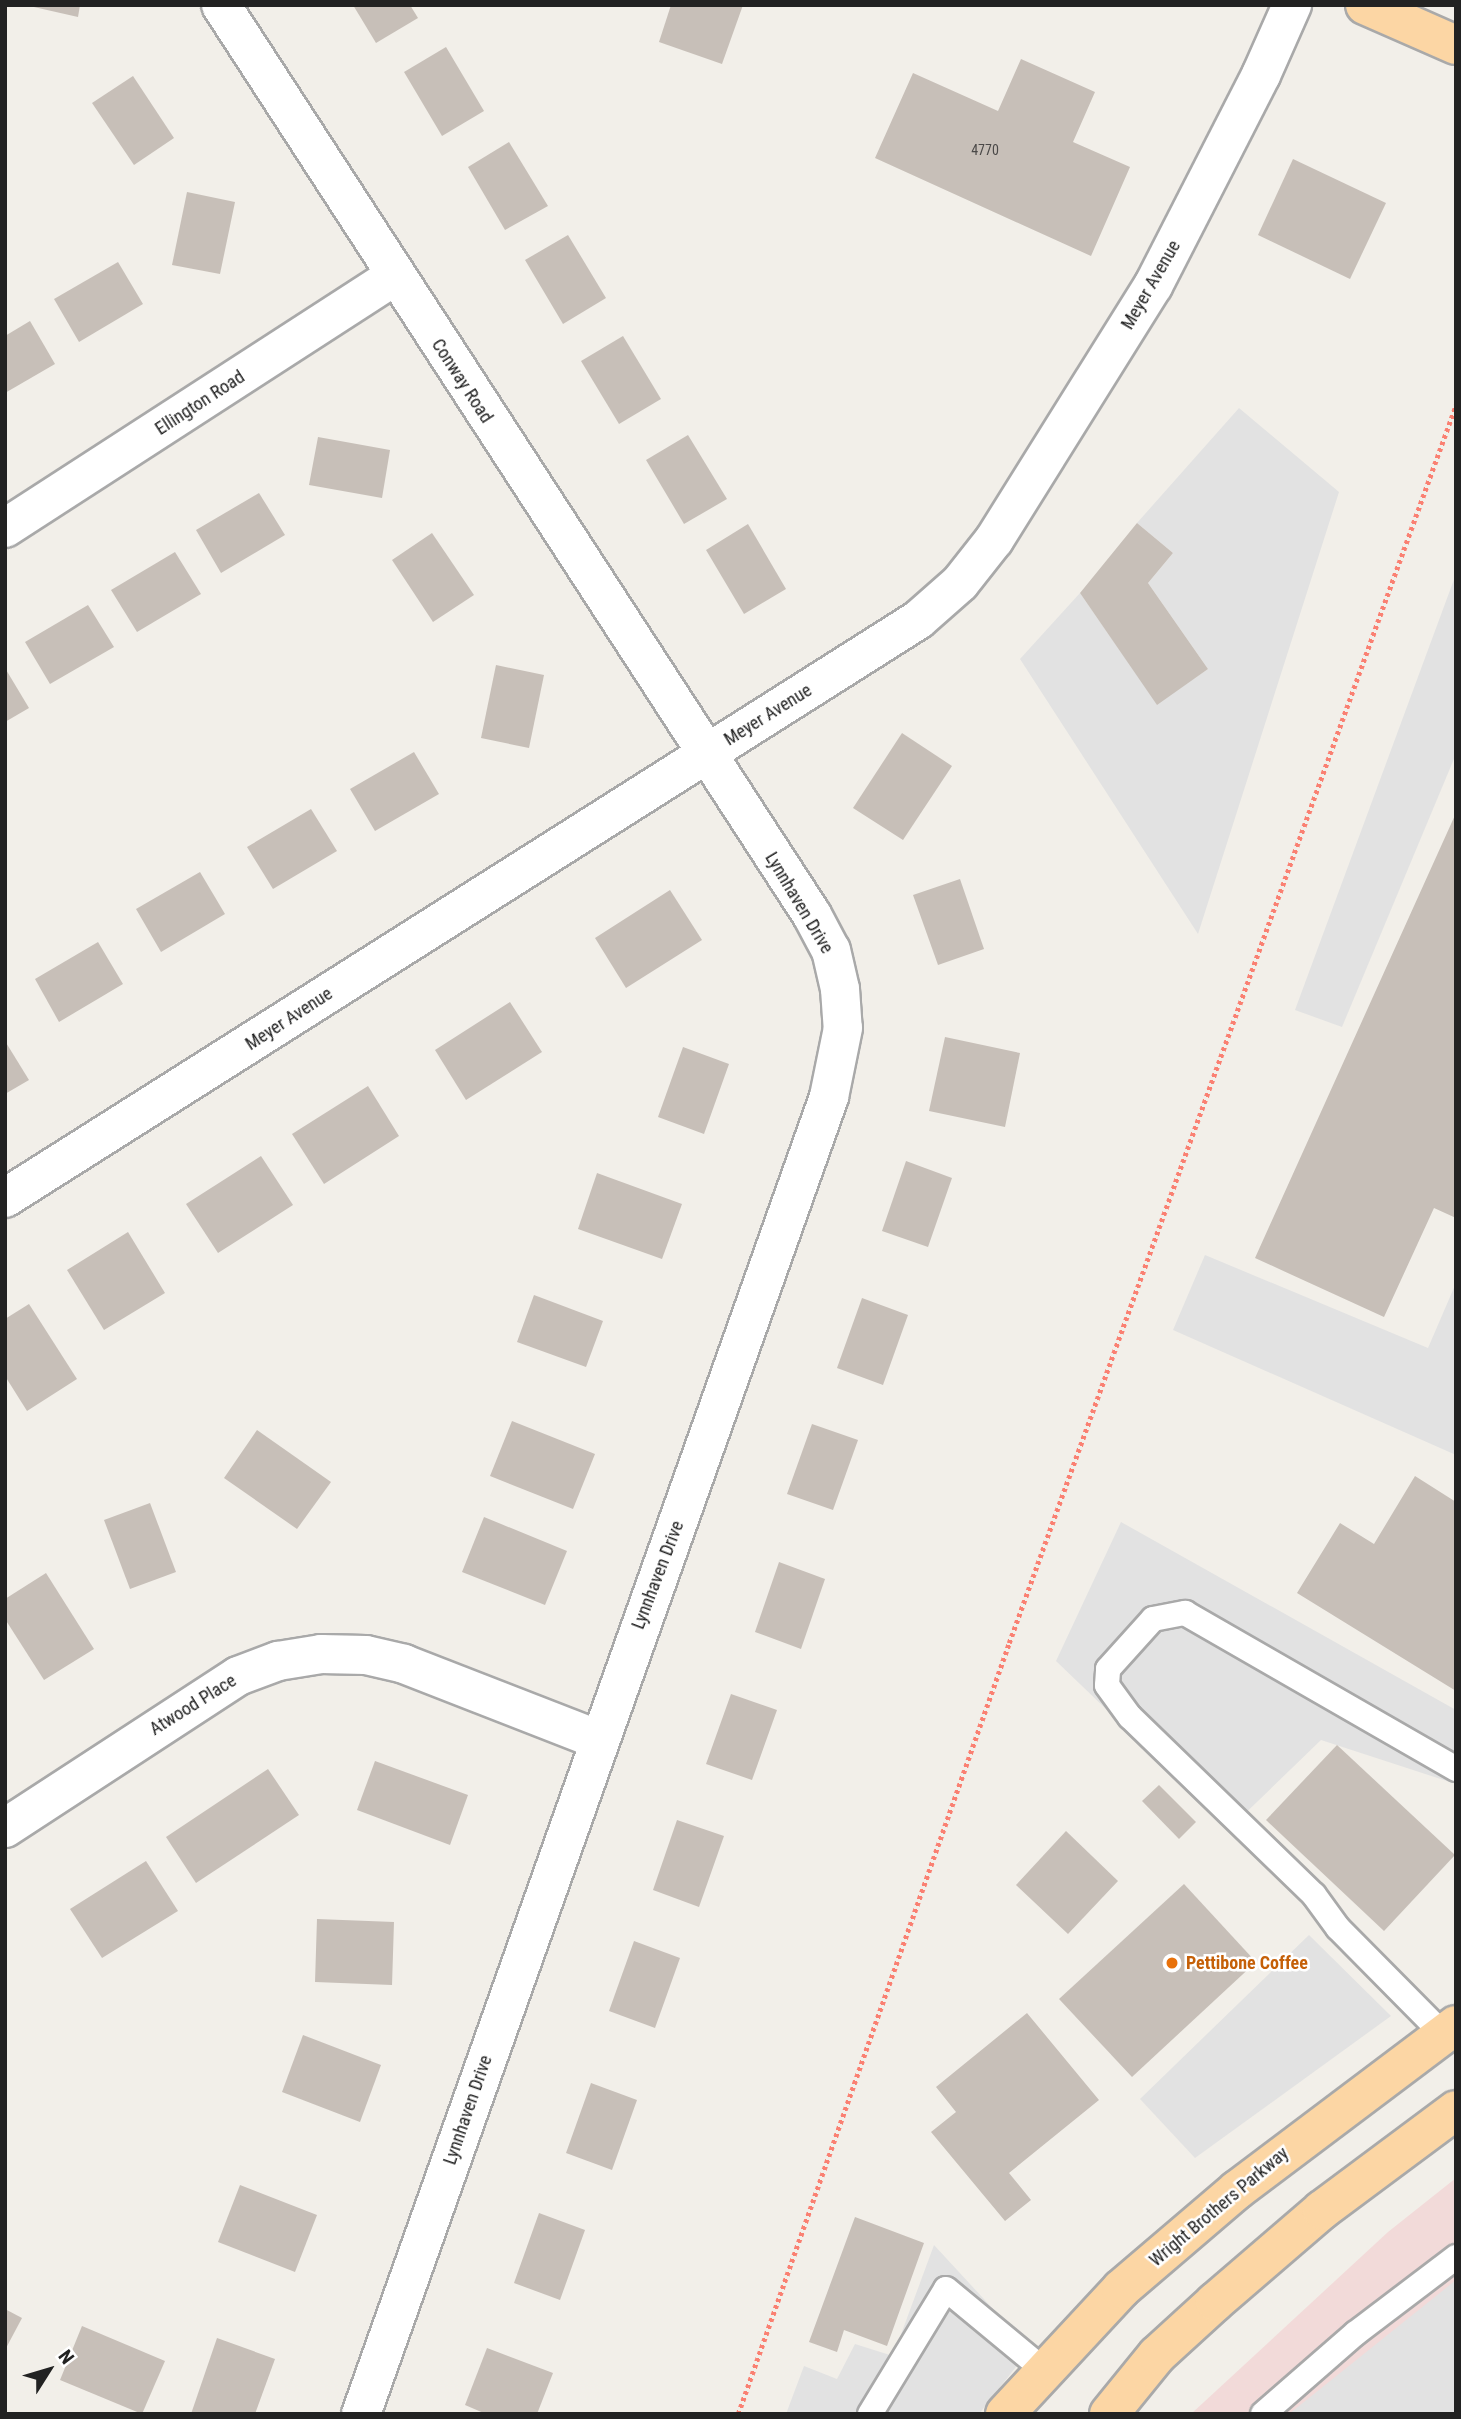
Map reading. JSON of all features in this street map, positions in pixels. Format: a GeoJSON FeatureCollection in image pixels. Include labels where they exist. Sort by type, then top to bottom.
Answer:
{"type":"FeatureCollection","features":[{"type":"Feature","properties":{"kind":"main road"},"geometry":{"type":"LineString","coordinates":[[1365,5],[1456,45]]}},
{"type":"Feature","properties":{"kind":"main road","name":"Wright Brothers Parkway"},"geometry":{"type":"LineString","coordinates":[[1005,2414],[1121,2289],[1226,2199],[1450,2029]]}},
{"type":"Feature","properties":{"kind":"main road"},"geometry":{"type":"LineString","coordinates":[[1109,2414],[1157,2356],[1215,2302],[1322,2210],[1456,2110]]}},
{"type":"Feature","properties":{"kind":"street","name":"Conway Road"},"geometry":{"type":"LineString","coordinates":[[221,5],[706,755]]}},
{"type":"Feature","properties":{"kind":"street","name":"Meyer Avenue"},"geometry":{"type":"LineString","coordinates":[[5,1198],[918,620],[960,583],[994,540],[1153,286],[1262,75],[1292,5]]}},
{"type":"Feature","properties":{"kind":"street","name":"Ellington Road"},"geometry":{"type":"LineString","coordinates":[[5,528],[394,276]]}},
{"type":"Feature","properties":{"kind":"street","name":"Lynnhaven Drive"},"geometry":{"type":"LineString","coordinates":[[361,2414],[829,1097],[843,1028],[841,989],[831,950],[706,755]]}},
{"type":"Feature","properties":{"kind":"street","name":"Atwood Place"},"geometry":{"type":"LineString","coordinates":[[5,1828],[237,1676],[278,1661],[321,1654],[366,1655],[404,1664],[599,1740]]}},
{"type":"Feature","properties":{"kind":"lane"},"geometry":{"type":"LineString","coordinates":[[1450,2029],[1338,1928],[1314,1895],[1130,1717],[1107,1685],[1108,1669],[1153,1619],[1185,1614],[1456,1769]]}},
{"type":"Feature","properties":{"kind":"lane"},"geometry":{"type":"LineString","coordinates":[[1263,2414],[1356,2333],[1456,2257]]}},
{"type":"Feature","properties":{"kind":"lane"},"geometry":{"type":"LineString","coordinates":[[870,2414],[946,2289],[1044,2370]]}},
{"type":"Feature","properties":{"kind":"path"},"geometry":{"type":"LineString","coordinates":[[738,2414],[1009,1643],[1456,405]]}},
{"type":"Feature","properties":{"kind":"shaded area"},"geometry":{"type":"Polygon","coordinates":[[[1239,408],[1339,492],[1198,934],[1020,659],[1080,593],[1157,704],[1208,669],[1148,583],[1173,553],[1137,523],[1239,408]]]}},
{"type":"Feature","properties":{"kind":"shaded area"},"geometry":{"type":"Polygon","coordinates":[[[1456,574],[1456,754],[1342,1027],[1295,1010],[1456,574]]]}},
{"type":"Feature","properties":{"kind":"shaded area"},"geometry":{"type":"Polygon","coordinates":[[[1205,1255],[1428,1348],[1456,1283],[1456,1455],[1173,1330],[1205,1255]]]}},
{"type":"Feature","properties":{"kind":"shaded area"},"geometry":{"type":"Polygon","coordinates":[[[1121,1522],[1456,1710],[1456,1784],[1321,1740],[1230,1828],[1056,1661],[1121,1522]]]}},
{"type":"Feature","properties":{"kind":"shaded area"},"geometry":{"type":"Polygon","coordinates":[[[1309,1935],[1391,2016],[1195,2158],[1140,2099],[1309,1935]]]}},
{"type":"Feature","properties":{"kind":"shaded area"},"geometry":{"type":"Polygon","coordinates":[[[1456,2178],[1456,2414],[1191,2414],[1388,2232],[1456,2178]]]}},
{"type":"Feature","properties":{"kind":"shaded area"},"geometry":{"type":"Polygon","coordinates":[[[934,2245],[1030,2349],[979,2414],[786,2414],[804,2366],[837,2379],[855,2344],[893,2356],[934,2245]]]}},
{"type":"Feature","properties":{"kind":"shaded area"},"geometry":{"type":"Polygon","coordinates":[[[1456,2280],[1456,2414],[1289,2414],[1456,2280]]]}},
{"type":"Feature","properties":{"kind":"building"},"geometry":{"type":"Polygon","coordinates":[[[25,5],[80,5],[78,17],[25,5]]]}},
{"type":"Feature","properties":{"kind":"building"},"geometry":{"type":"Polygon","coordinates":[[[353,5],[410,5],[418,18],[376,43],[353,5]]]}},
{"type":"Feature","properties":{"kind":"building"},"geometry":{"type":"Polygon","coordinates":[[[671,5],[743,5],[722,64],[659,42],[671,5]]]}},
{"type":"Feature","properties":{"kind":"building"},"geometry":{"type":"Polygon","coordinates":[[[446,47],[484,111],[442,136],[404,72],[446,47]]]}},
{"type":"Feature","properties":{"kind":"building"},"geometry":{"type":"Polygon","coordinates":[[[1021,59],[1095,92],[1073,142],[1130,167],[1091,256],[875,158],[913,73],[998,111],[1021,59]]]}},
{"type":"Feature","properties":{"kind":"building"},"geometry":{"type":"Polygon","coordinates":[[[133,76],[174,138],[134,165],[92,103],[133,76]]]}},
{"type":"Feature","properties":{"kind":"building"},"geometry":{"type":"Polygon","coordinates":[[[509,142],[548,206],[505,230],[468,167],[509,142]]]}},
{"type":"Feature","properties":{"kind":"building"},"geometry":{"type":"Polygon","coordinates":[[[1293,159],[1386,203],[1350,279],[1258,235],[1293,159]]]}},
{"type":"Feature","properties":{"kind":"building"},"geometry":{"type":"Polygon","coordinates":[[[187,192],[235,202],[220,274],[172,265],[187,192]]]}},
{"type":"Feature","properties":{"kind":"building"},"geometry":{"type":"Polygon","coordinates":[[[568,235],[606,298],[563,324],[525,260],[568,235]]]}},
{"type":"Feature","properties":{"kind":"building"},"geometry":{"type":"Polygon","coordinates":[[[118,262],[143,304],[79,342],[54,299],[118,262]]]}},
{"type":"Feature","properties":{"kind":"building"},"geometry":{"type":"Polygon","coordinates":[[[30,321],[55,364],[5,393],[5,336],[30,321]]]}},
{"type":"Feature","properties":{"kind":"building"},"geometry":{"type":"Polygon","coordinates":[[[623,336],[661,399],[619,424],[581,361],[623,336]]]}},
{"type":"Feature","properties":{"kind":"building"},"geometry":{"type":"Polygon","coordinates":[[[688,435],[727,499],[684,524],[646,460],[688,435]]]}},
{"type":"Feature","properties":{"kind":"building"},"geometry":{"type":"Polygon","coordinates":[[[318,437],[390,450],[382,498],[309,485],[318,437]]]}},
{"type":"Feature","properties":{"kind":"building"},"geometry":{"type":"Polygon","coordinates":[[[259,493],[285,535],[221,573],[196,530],[259,493]]]}},
{"type":"Feature","properties":{"kind":"building"},"geometry":{"type":"Polygon","coordinates":[[[1137,523],[1173,553],[1148,583],[1208,669],[1157,705],[1080,593],[1137,523]]]}},
{"type":"Feature","properties":{"kind":"building"},"geometry":{"type":"Polygon","coordinates":[[[748,524],[786,589],[744,614],[706,550],[748,524]]]}},
{"type":"Feature","properties":{"kind":"building"},"geometry":{"type":"Polygon","coordinates":[[[432,533],[474,595],[433,622],[392,560],[432,533]]]}},
{"type":"Feature","properties":{"kind":"building"},"geometry":{"type":"Polygon","coordinates":[[[175,552],[201,594],[137,632],[111,590],[175,552]]]}},
{"type":"Feature","properties":{"kind":"building"},"geometry":{"type":"Polygon","coordinates":[[[88,605],[114,647],[50,684],[25,642],[88,605]]]}},
{"type":"Feature","properties":{"kind":"building"},"geometry":{"type":"Polygon","coordinates":[[[496,665],[544,675],[529,748],[481,738],[496,665]]]}},
{"type":"Feature","properties":{"kind":"building"},"geometry":{"type":"Polygon","coordinates":[[[5,668],[29,708],[5,722],[5,668]]]}},
{"type":"Feature","properties":{"kind":"building"},"geometry":{"type":"Polygon","coordinates":[[[902,733],[952,766],[903,840],[853,808],[902,733]]]}},
{"type":"Feature","properties":{"kind":"building"},"geometry":{"type":"Polygon","coordinates":[[[414,752],[439,794],[375,831],[350,789],[414,752]]]}},
{"type":"Feature","properties":{"kind":"building"},"geometry":{"type":"Polygon","coordinates":[[[311,809],[337,851],[273,889],[247,847],[311,809]]]}},
{"type":"Feature","properties":{"kind":"building"},"geometry":{"type":"Polygon","coordinates":[[[1456,813],[1456,1218],[1434,1208],[1384,1317],[1255,1258],[1456,813]]]}},
{"type":"Feature","properties":{"kind":"building"},"geometry":{"type":"Polygon","coordinates":[[[200,872],[225,914],[161,952],[136,909],[200,872]]]}},
{"type":"Feature","properties":{"kind":"building"},"geometry":{"type":"Polygon","coordinates":[[[960,879],[984,949],[938,965],[913,895],[960,879]]]}},
{"type":"Feature","properties":{"kind":"building"},"geometry":{"type":"Polygon","coordinates":[[[670,890],[702,940],[626,988],[595,938],[670,890]]]}},
{"type":"Feature","properties":{"kind":"building"},"geometry":{"type":"Polygon","coordinates":[[[98,942],[123,984],[59,1022],[35,979],[98,942]]]}},
{"type":"Feature","properties":{"kind":"building"},"geometry":{"type":"Polygon","coordinates":[[[510,1002],[542,1052],[466,1100],[435,1050],[510,1002]]]}},
{"type":"Feature","properties":{"kind":"building"},"geometry":{"type":"Polygon","coordinates":[[[945,1037],[1020,1053],[1005,1127],[929,1111],[945,1037]]]}},
{"type":"Feature","properties":{"kind":"building"},"geometry":{"type":"Polygon","coordinates":[[[5,1041],[29,1080],[5,1094],[5,1041]]]}},
{"type":"Feature","properties":{"kind":"building"},"geometry":{"type":"Polygon","coordinates":[[[683,1047],[729,1064],[704,1134],[658,1117],[683,1047]]]}},
{"type":"Feature","properties":{"kind":"building"},"geometry":{"type":"Polygon","coordinates":[[[368,1086],[399,1136],[324,1184],[292,1134],[368,1086]]]}},
{"type":"Feature","properties":{"kind":"building"},"geometry":{"type":"Polygon","coordinates":[[[261,1156],[293,1205],[218,1253],[186,1204],[261,1156]]]}},
{"type":"Feature","properties":{"kind":"building"},"geometry":{"type":"Polygon","coordinates":[[[906,1161],[952,1178],[928,1247],[882,1231],[906,1161]]]}},
{"type":"Feature","properties":{"kind":"building"},"geometry":{"type":"Polygon","coordinates":[[[597,1173],[682,1204],[662,1259],[578,1229],[597,1173]]]}},
{"type":"Feature","properties":{"kind":"building"},"geometry":{"type":"Polygon","coordinates":[[[128,1232],[165,1293],[104,1330],[67,1270],[128,1232]]]}},
{"type":"Feature","properties":{"kind":"building"},"geometry":{"type":"Polygon","coordinates":[[[534,1295],[603,1321],[586,1367],[517,1342],[534,1295]]]}},
{"type":"Feature","properties":{"kind":"building"},"geometry":{"type":"Polygon","coordinates":[[[862,1298],[908,1315],[883,1385],[837,1368],[862,1298]]]}},
{"type":"Feature","properties":{"kind":"building"},"geometry":{"type":"Polygon","coordinates":[[[29,1304],[77,1379],[27,1411],[5,1376],[5,1319],[29,1304]]]}},
{"type":"Feature","properties":{"kind":"building"},"geometry":{"type":"Polygon","coordinates":[[[512,1421],[595,1454],[573,1509],[490,1476],[512,1421]]]}},
{"type":"Feature","properties":{"kind":"building"},"geometry":{"type":"Polygon","coordinates":[[[812,1424],[858,1440],[833,1510],[787,1494],[812,1424]]]}},
{"type":"Feature","properties":{"kind":"building"},"geometry":{"type":"Polygon","coordinates":[[[257,1430],[331,1482],[297,1529],[224,1478],[257,1430]]]}},
{"type":"Feature","properties":{"kind":"building"},"geometry":{"type":"Polygon","coordinates":[[[1415,1476],[1456,1502],[1456,1691],[1297,1593],[1340,1523],[1374,1544],[1415,1476]]]}},
{"type":"Feature","properties":{"kind":"building"},"geometry":{"type":"Polygon","coordinates":[[[150,1503],[176,1572],[130,1589],[104,1520],[150,1503]]]}},
{"type":"Feature","properties":{"kind":"building"},"geometry":{"type":"Polygon","coordinates":[[[484,1517],[567,1551],[545,1605],[462,1572],[484,1517]]]}},
{"type":"Feature","properties":{"kind":"building"},"geometry":{"type":"Polygon","coordinates":[[[779,1562],[825,1579],[801,1649],[755,1632],[779,1562]]]}},
{"type":"Feature","properties":{"kind":"building"},"geometry":{"type":"Polygon","coordinates":[[[46,1573],[94,1649],[44,1680],[5,1619],[5,1599],[46,1573]]]}},
{"type":"Feature","properties":{"kind":"building"},"geometry":{"type":"Polygon","coordinates":[[[731,1694],[777,1710],[752,1780],[706,1764],[731,1694]]]}},
{"type":"Feature","properties":{"kind":"building"},"geometry":{"type":"Polygon","coordinates":[[[1337,1745],[1455,1855],[1384,1931],[1266,1820],[1337,1745]]]}},
{"type":"Feature","properties":{"kind":"building"},"geometry":{"type":"Polygon","coordinates":[[[375,1761],[468,1795],[450,1845],[357,1810],[375,1761]]]}},
{"type":"Feature","properties":{"kind":"building"},"geometry":{"type":"Polygon","coordinates":[[[268,1769],[299,1815],[196,1883],[166,1837],[268,1769]]]}},
{"type":"Feature","properties":{"kind":"building"},"geometry":{"type":"Polygon","coordinates":[[[1159,1785],[1196,1822],[1179,1839],[1142,1801],[1159,1785]]]}},
{"type":"Feature","properties":{"kind":"building"},"geometry":{"type":"Polygon","coordinates":[[[677,1820],[724,1836],[699,1907],[653,1890],[677,1820]]]}},
{"type":"Feature","properties":{"kind":"building"},"geometry":{"type":"Polygon","coordinates":[[[1066,1831],[1118,1881],[1068,1934],[1016,1885],[1066,1831]]]}},
{"type":"Feature","properties":{"kind":"building"},"geometry":{"type":"Polygon","coordinates":[[[146,1861],[178,1911],[102,1958],[70,1909],[146,1861]]]}},
{"type":"Feature","properties":{"kind":"building"},"geometry":{"type":"Polygon","coordinates":[[[1184,1884],[1256,1962],[1132,2077],[1059,1999],[1184,1884]]]}},
{"type":"Feature","properties":{"kind":"building"},"geometry":{"type":"Polygon","coordinates":[[[317,1919],[394,1922],[392,1985],[315,1982],[317,1919]]]}},
{"type":"Feature","properties":{"kind":"building"},"geometry":{"type":"Polygon","coordinates":[[[634,1941],[680,1958],[655,2028],[609,2011],[634,1941]]]}},
{"type":"Feature","properties":{"kind":"building"},"geometry":{"type":"Polygon","coordinates":[[[1027,2013],[1099,2100],[1009,2173],[1031,2200],[1005,2221],[931,2132],[956,2112],[936,2087],[1027,2013]]]}},
{"type":"Feature","properties":{"kind":"building"},"geometry":{"type":"Polygon","coordinates":[[[303,2035],[381,2065],[360,2122],[282,2092],[303,2035]]]}},
{"type":"Feature","properties":{"kind":"building"},"geometry":{"type":"Polygon","coordinates":[[[591,2083],[637,2100],[612,2170],[566,2153],[591,2083]]]}},
{"type":"Feature","properties":{"kind":"building"},"geometry":{"type":"Polygon","coordinates":[[[240,2185],[317,2215],[295,2272],[218,2242],[240,2185]]]}},
{"type":"Feature","properties":{"kind":"building"},"geometry":{"type":"Polygon","coordinates":[[[539,2213],[585,2230],[560,2300],[514,2283],[539,2213]]]}},
{"type":"Feature","properties":{"kind":"building"},"geometry":{"type":"Polygon","coordinates":[[[855,2217],[924,2243],[887,2346],[844,2330],[837,2352],[809,2342],[855,2217]]]}},
{"type":"Feature","properties":{"kind":"building"},"geometry":{"type":"Polygon","coordinates":[[[5,2309],[22,2318],[5,2350],[5,2309]]]}},
{"type":"Feature","properties":{"kind":"building"},"geometry":{"type":"Polygon","coordinates":[[[82,2326],[165,2361],[142,2414],[60,2380],[82,2326]]]}},
{"type":"Feature","properties":{"kind":"building"},"geometry":{"type":"Polygon","coordinates":[[[217,2338],[275,2359],[255,2414],[191,2414],[217,2338]]]}},
{"type":"Feature","properties":{"kind":"building"},"geometry":{"type":"Polygon","coordinates":[[[487,2348],[553,2373],[537,2414],[486,2414],[465,2405],[487,2348]]]}},
{"type":"Feature","properties":{"kind":"place","name":"Pettibone Coffee"},"geometry":{"type":"Point","coordinates":[1172,1963]}}]}
